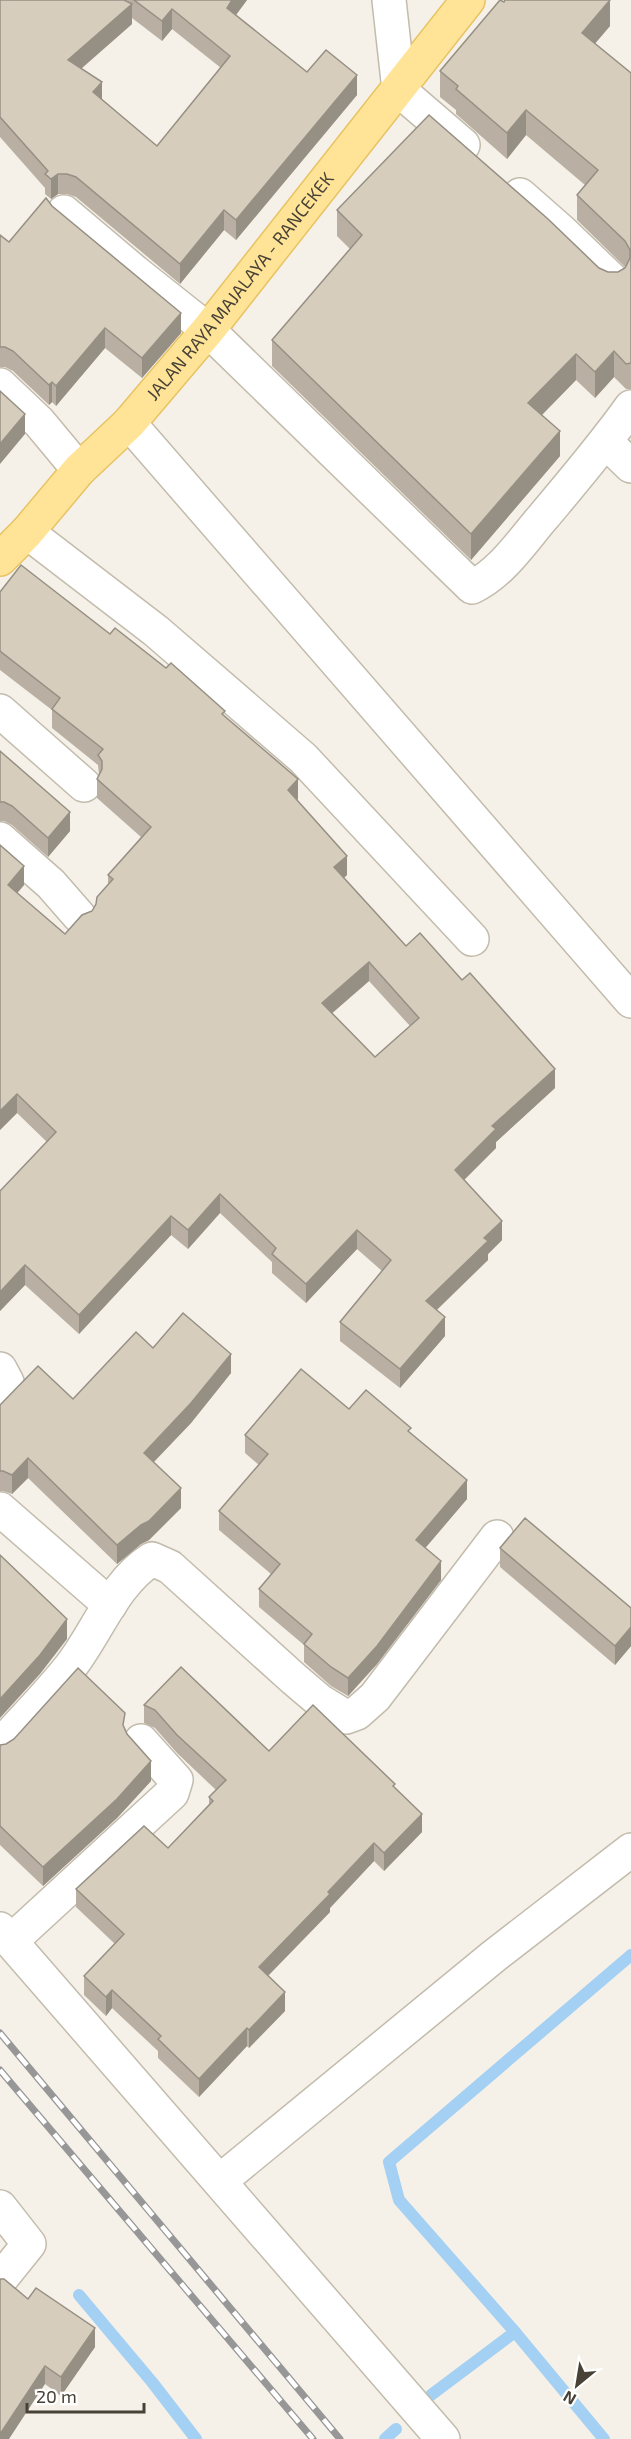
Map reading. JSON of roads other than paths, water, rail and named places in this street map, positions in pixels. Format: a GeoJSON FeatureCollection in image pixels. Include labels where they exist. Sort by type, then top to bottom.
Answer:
{"type":"FeatureCollection","features":[{"type":"Feature","properties":{"kind":"main road","name":"JALAN RAYA MAJALAYA - RANCEKEK"},"geometry":{"type":"LineString","coordinates":[[0,559],[27,532],[79,470],[129,423],[208,330],[468,0]]}},
{"type":"Feature","properties":{"kind":"street"},"geometry":{"type":"LineString","coordinates":[[389,0],[399,90],[561,231],[612,280]]}},
{"type":"Feature","properties":{"kind":"street"},"geometry":{"type":"LineString","coordinates":[[64,212],[208,330],[472,587],[487,580],[606,442],[631,407]]}},
{"type":"Feature","properties":{"kind":"street"},"geometry":{"type":"LineString","coordinates":[[0,385],[39,422],[79,470]]}},
{"type":"Feature","properties":{"kind":"street"},"geometry":{"type":"LineString","coordinates":[[129,423],[631,1001]]}},
{"type":"Feature","properties":{"kind":"street"},"geometry":{"type":"LineString","coordinates":[[606,442],[631,466]]}},
{"type":"Feature","properties":{"kind":"street"},"geometry":{"type":"LineString","coordinates":[[27,532],[156,631],[303,758],[472,939]]}},
{"type":"Feature","properties":{"kind":"street"},"geometry":{"type":"LineString","coordinates":[[0,711],[84,785]]}},
{"type":"Feature","properties":{"kind":"street"},"geometry":{"type":"LineString","coordinates":[[0,839],[51,884],[79,916]]}},
{"type":"Feature","properties":{"kind":"street"},"geometry":{"type":"LineString","coordinates":[[0,1369],[7,1382],[0,1400]]}},
{"type":"Feature","properties":{"kind":"street"},"geometry":{"type":"LineString","coordinates":[[0,1509],[110,1605]]}},
{"type":"Feature","properties":{"kind":"street"},"geometry":{"type":"LineString","coordinates":[[0,1746],[72,1665],[110,1605],[136,1570],[152,1559],[162,1562],[320,1701],[346,1717],[352,1717],[375,1697],[497,1537]]}},
{"type":"Feature","properties":{"kind":"street"},"geometry":{"type":"LineString","coordinates":[[141,1741],[176,1780],[172,1793],[5,1935],[443,2439]]}},
{"type":"Feature","properties":{"kind":"street"},"geometry":{"type":"LineString","coordinates":[[220,2181],[494,1956],[631,1850]]}},
{"type":"Feature","properties":{"kind":"street"},"geometry":{"type":"LineString","coordinates":[[0,2207],[29,2244],[0,2280]]}},
{"type":"Feature","properties":{"kind":"waterway"},"geometry":{"type":"LineString","coordinates":[[604,2439],[515,2332],[399,2200],[389,2162],[631,1955]]}},
{"type":"Feature","properties":{"kind":"waterway"},"geometry":{"type":"LineString","coordinates":[[79,2295],[196,2439]]}},
{"type":"Feature","properties":{"kind":"waterway"},"geometry":{"type":"LineString","coordinates":[[431,2395],[515,2332]]}},
{"type":"Feature","properties":{"kind":"waterway"},"geometry":{"type":"LineString","coordinates":[[385,2439],[396,2429]]}},
{"type":"Feature","properties":{"kind":"railway"},"geometry":{"type":"LineString","coordinates":[[0,2033],[340,2439]]}},
{"type":"Feature","properties":{"kind":"railway"},"geometry":{"type":"LineString","coordinates":[[0,2070],[313,2439]]}}]}
